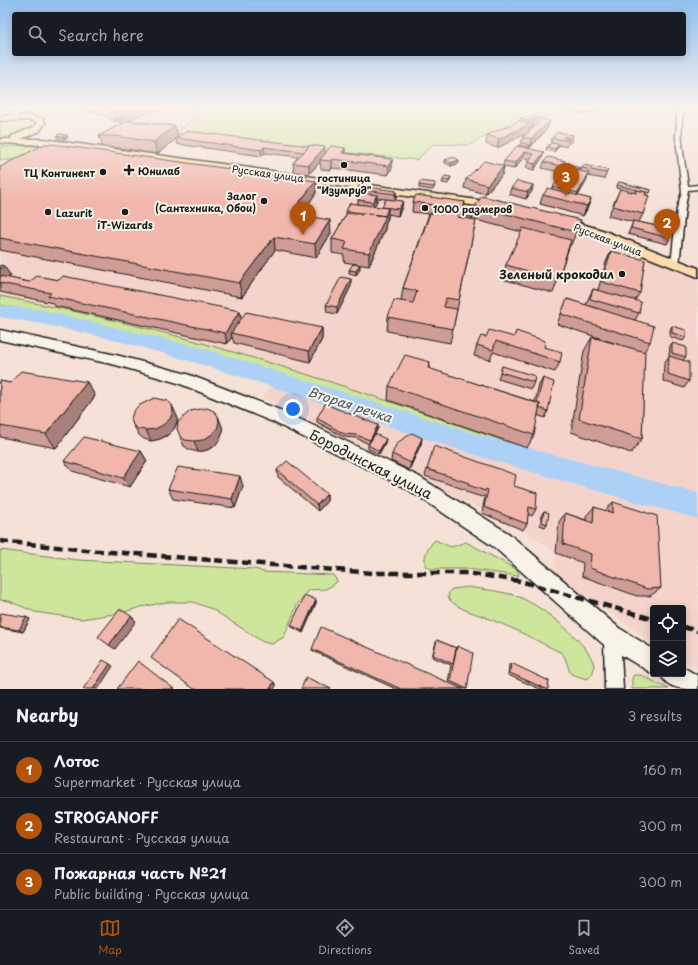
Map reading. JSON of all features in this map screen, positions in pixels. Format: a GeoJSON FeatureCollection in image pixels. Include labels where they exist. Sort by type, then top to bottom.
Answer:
{"type":"FeatureCollection","features":[{"type":"Feature","properties":{"kind":"main road"},"geometry":{"type":"LineString","coordinates":[[37,139],[43,142]]}},
{"type":"Feature","properties":{"kind":"main road","name":"Русская улица"},"geometry":{"type":"LineString","coordinates":[[2,141],[43,142],[435,196],[513,209]]}},
{"type":"Feature","properties":{"kind":"main road","name":"Русская улица"},"geometry":{"type":"LineString","coordinates":[[548,218],[598,233],[698,273]]}},
{"type":"Feature","properties":{"kind":"main road","name":"Бородинская улица"},"geometry":{"type":"LineString","coordinates":[[0,335],[116,360],[182,378],[279,417],[412,482],[501,540],[612,636],[650,660]]}},
{"type":"Feature","properties":{"kind":"main road"},"geometry":{"type":"LineString","coordinates":[[677,677],[697,689]]}},
{"type":"Feature","properties":{"kind":"street"},"geometry":{"type":"LineString","coordinates":[[675,265],[675,248],[678,241],[681,208],[685,188],[678,139]]}},
{"type":"Feature","properties":{"kind":"street"},"geometry":{"type":"LineString","coordinates":[[685,188],[698,187]]}},
{"type":"Feature","properties":{"kind":"street"},"geometry":{"type":"LineString","coordinates":[[612,636],[614,689]]}},
{"type":"Feature","properties":{"kind":"shaded area"},"geometry":{"type":"Polygon","coordinates":[[[0,179],[239,181],[334,192],[337,187],[410,197],[485,208],[588,234],[698,278],[698,669],[686,662],[686,605],[650,605],[649,640],[554,573],[556,553],[523,530],[421,480],[262,397],[286,369],[208,345],[53,307],[0,296],[0,179]]]}},
{"type":"Feature","properties":{"kind":"green space"},"geometry":{"type":"Polygon","coordinates":[[[222,139],[480,139],[469,145],[433,144],[417,160],[329,151],[319,152],[222,139]]]}},
{"type":"Feature","properties":{"kind":"green space"},"geometry":{"type":"Polygon","coordinates":[[[43,146],[18,160],[0,160],[0,147],[43,146]]]}},
{"type":"Feature","properties":{"kind":"green space"},"geometry":{"type":"Polygon","coordinates":[[[0,296],[131,324],[252,357],[379,398],[547,456],[542,460],[208,351],[45,313],[0,305],[0,296]]]}},
{"type":"Feature","properties":{"kind":"green space"},"geometry":{"type":"Polygon","coordinates":[[[435,540],[451,547],[466,542],[514,568],[519,573],[518,576],[468,569],[432,569],[426,567],[426,553],[435,540]]]}},
{"type":"Feature","properties":{"kind":"green space"},"geometry":{"type":"Polygon","coordinates":[[[0,550],[78,560],[255,569],[264,572],[333,575],[337,581],[326,589],[308,590],[297,605],[284,637],[272,644],[263,642],[212,609],[193,602],[167,602],[121,613],[81,619],[35,612],[9,601],[0,600],[0,550]]]}},
{"type":"Feature","properties":{"kind":"green space"},"geometry":{"type":"Polygon","coordinates":[[[468,587],[501,592],[519,597],[551,616],[574,636],[591,657],[594,666],[592,675],[587,679],[571,674],[562,653],[510,627],[463,609],[448,598],[449,592],[452,589],[468,587]]]}},
{"type":"Feature","properties":{"kind":"green space"},"geometry":{"type":"Polygon","coordinates":[[[634,675],[641,675],[669,689],[632,689],[632,678],[634,675]]]}},
{"type":"Feature","properties":{"kind":"building"},"geometry":{"type":"Polygon","coordinates":[[[135,139],[158,139],[154,142],[135,139]]]}},
{"type":"Feature","properties":{"kind":"building"},"geometry":{"type":"Polygon","coordinates":[[[184,139],[253,139],[309,146],[304,152],[264,147],[261,150],[184,139]]]}},
{"type":"Feature","properties":{"kind":"building"},"geometry":{"type":"Polygon","coordinates":[[[521,143],[530,145],[528,147],[519,145],[521,143]]]}},
{"type":"Feature","properties":{"kind":"building"},"geometry":{"type":"Polygon","coordinates":[[[551,143],[559,144],[555,149],[547,147],[551,143]]]}},
{"type":"Feature","properties":{"kind":"building"},"geometry":{"type":"Polygon","coordinates":[[[45,144],[316,181],[294,209],[315,212],[312,217],[330,220],[315,244],[274,237],[239,283],[0,238],[0,167],[45,144]]]}},
{"type":"Feature","properties":{"kind":"building"},"geometry":{"type":"Polygon","coordinates":[[[310,145],[325,147],[309,165],[293,163],[310,145]]]}},
{"type":"Feature","properties":{"kind":"building"},"geometry":{"type":"Polygon","coordinates":[[[331,146],[345,148],[342,153],[392,159],[389,166],[332,159],[331,161],[320,160],[331,146]]]}},
{"type":"Feature","properties":{"kind":"building"},"geometry":{"type":"Polygon","coordinates":[[[517,146],[544,152],[535,164],[528,162],[534,154],[525,152],[515,163],[504,161],[517,146]]]}},
{"type":"Feature","properties":{"kind":"building"},"geometry":{"type":"Polygon","coordinates":[[[454,157],[459,160],[451,163],[445,160],[454,157]]]}},
{"type":"Feature","properties":{"kind":"building"},"geometry":{"type":"Polygon","coordinates":[[[548,157],[565,161],[561,166],[544,162],[548,157]]]}},
{"type":"Feature","properties":{"kind":"building"},"geometry":{"type":"Polygon","coordinates":[[[484,161],[504,166],[487,185],[466,179],[484,161]]]}},
{"type":"Feature","properties":{"kind":"building"},"geometry":{"type":"Polygon","coordinates":[[[583,165],[608,170],[606,173],[582,168],[583,165]]]}},
{"type":"Feature","properties":{"kind":"building"},"geometry":{"type":"Polygon","coordinates":[[[572,166],[581,168],[580,170],[571,168],[572,166]]]}},
{"type":"Feature","properties":{"kind":"building"},"geometry":{"type":"Polygon","coordinates":[[[566,168],[589,173],[578,193],[553,187],[566,168]]]}},
{"type":"Feature","properties":{"kind":"building"},"geometry":{"type":"Polygon","coordinates":[[[445,176],[451,177],[448,181],[443,180],[445,176]]]}},
{"type":"Feature","properties":{"kind":"building"},"geometry":{"type":"Polygon","coordinates":[[[420,181],[435,183],[434,187],[419,185],[420,181]]]}},
{"type":"Feature","properties":{"kind":"building"},"geometry":{"type":"Polygon","coordinates":[[[517,181],[533,185],[528,192],[511,188],[517,181]]]}},
{"type":"Feature","properties":{"kind":"building"},"geometry":{"type":"Polygon","coordinates":[[[619,182],[651,190],[650,193],[617,185],[619,182]]]}},
{"type":"Feature","properties":{"kind":"building"},"geometry":{"type":"Polygon","coordinates":[[[359,186],[396,191],[395,194],[357,189],[359,186]]]}},
{"type":"Feature","properties":{"kind":"building"},"geometry":{"type":"Polygon","coordinates":[[[548,188],[591,199],[587,206],[543,195],[548,188]]]}},
{"type":"Feature","properties":{"kind":"building"},"geometry":{"type":"Polygon","coordinates":[[[620,189],[636,193],[637,190],[646,192],[645,195],[649,196],[643,214],[613,206],[620,189]]]}},
{"type":"Feature","properties":{"kind":"building"},"geometry":{"type":"Polygon","coordinates":[[[362,193],[377,195],[373,202],[358,200],[362,193]]]}},
{"type":"Feature","properties":{"kind":"building"},"geometry":{"type":"Polygon","coordinates":[[[416,195],[465,202],[463,209],[413,202],[416,195]]]}},
{"type":"Feature","properties":{"kind":"building"},"geometry":{"type":"Polygon","coordinates":[[[482,196],[581,220],[576,232],[475,206],[482,196]]]}},
{"type":"Feature","properties":{"kind":"building"},"geometry":{"type":"Polygon","coordinates":[[[386,199],[403,201],[399,209],[382,207],[386,199]]]}},
{"type":"Feature","properties":{"kind":"building"},"geometry":{"type":"Polygon","coordinates":[[[350,203],[388,208],[385,216],[346,211],[350,203]]]}},
{"type":"Feature","properties":{"kind":"building"},"geometry":{"type":"Polygon","coordinates":[[[442,209],[458,211],[457,217],[476,220],[459,300],[446,298],[444,307],[457,309],[453,329],[388,317],[394,300],[413,303],[417,291],[403,288],[430,213],[441,214],[442,209]]]}},
{"type":"Feature","properties":{"kind":"building"},"geometry":{"type":"Polygon","coordinates":[[[463,212],[473,214],[472,217],[462,216],[463,212]]]}},
{"type":"Feature","properties":{"kind":"building"},"geometry":{"type":"Polygon","coordinates":[[[347,213],[362,215],[363,213],[386,216],[369,253],[344,249],[347,242],[332,239],[347,213]]]}},
{"type":"Feature","properties":{"kind":"building"},"geometry":{"type":"Polygon","coordinates":[[[633,221],[657,226],[658,223],[673,226],[670,238],[631,228],[633,221]]]}},
{"type":"Feature","properties":{"kind":"building"},"geometry":{"type":"Polygon","coordinates":[[[523,228],[571,240],[558,279],[506,265],[523,228]]]}},
{"type":"Feature","properties":{"kind":"building"},"geometry":{"type":"Polygon","coordinates":[[[611,251],[645,260],[640,293],[602,282],[611,251]]]}},
{"type":"Feature","properties":{"kind":"building"},"geometry":{"type":"Polygon","coordinates":[[[353,264],[360,265],[356,271],[349,270],[353,264]]]}},
{"type":"Feature","properties":{"kind":"building"},"geometry":{"type":"Polygon","coordinates":[[[0,276],[29,282],[37,276],[59,280],[63,276],[240,311],[225,333],[48,296],[51,293],[0,283],[0,276]]]}},
{"type":"Feature","properties":{"kind":"building"},"geometry":{"type":"Polygon","coordinates":[[[341,277],[351,279],[337,307],[326,305],[341,277]]]}},
{"type":"Feature","properties":{"kind":"building"},"geometry":{"type":"Polygon","coordinates":[[[593,289],[641,302],[639,313],[590,299],[593,289]]]}},
{"type":"Feature","properties":{"kind":"building"},"geometry":{"type":"Polygon","coordinates":[[[567,299],[654,326],[650,342],[561,314],[567,299]]]}},
{"type":"Feature","properties":{"kind":"building"},"geometry":{"type":"Polygon","coordinates":[[[246,312],[322,328],[309,351],[231,333],[246,312]]]}},
{"type":"Feature","properties":{"kind":"building"},"geometry":{"type":"Polygon","coordinates":[[[672,326],[686,330],[686,337],[672,333],[672,326]]]}},
{"type":"Feature","properties":{"kind":"building"},"geometry":{"type":"Polygon","coordinates":[[[489,330],[514,337],[516,331],[545,341],[544,347],[562,352],[560,362],[496,341],[493,350],[477,345],[481,336],[486,337],[489,330]]]}},
{"type":"Feature","properties":{"kind":"building"},"geometry":{"type":"Polygon","coordinates":[[[592,337],[645,352],[642,439],[579,419],[592,337]]]}},
{"type":"Feature","properties":{"kind":"building"},"geometry":{"type":"Polygon","coordinates":[[[672,343],[686,347],[686,357],[672,353],[672,343]]]}},
{"type":"Feature","properties":{"kind":"building"},"geometry":{"type":"Polygon","coordinates":[[[405,355],[430,362],[428,368],[540,404],[534,435],[389,386],[405,355]]]}},
{"type":"Feature","properties":{"kind":"building"},"geometry":{"type":"Polygon","coordinates":[[[669,356],[689,362],[689,381],[668,374],[669,356]]]}},
{"type":"Feature","properties":{"kind":"building"},"geometry":{"type":"Polygon","coordinates":[[[502,366],[535,376],[534,382],[500,372],[502,366]]]}},
{"type":"Feature","properties":{"kind":"building"},"geometry":{"type":"Polygon","coordinates":[[[21,371],[87,382],[46,434],[0,426],[0,381],[10,383],[21,371]]]}},
{"type":"Feature","properties":{"kind":"building"},"geometry":{"type":"Polygon","coordinates":[[[543,378],[554,382],[548,411],[539,408],[540,404],[537,403],[543,378]]]}},
{"type":"Feature","properties":{"kind":"building"},"geometry":{"type":"Polygon","coordinates":[[[154,398],[168,401],[172,405],[173,412],[170,419],[155,429],[138,429],[133,425],[131,419],[133,412],[138,406],[154,398]]]}},
{"type":"Feature","properties":{"kind":"building"},"geometry":{"type":"Polygon","coordinates":[[[325,404],[378,425],[370,440],[356,435],[344,434],[317,418],[325,404]]]}},
{"type":"Feature","properties":{"kind":"building"},"geometry":{"type":"Polygon","coordinates":[[[207,408],[214,411],[218,416],[219,422],[217,429],[203,440],[185,440],[180,436],[177,429],[178,422],[190,411],[207,408]]]}},
{"type":"Feature","properties":{"kind":"building"},"geometry":{"type":"Polygon","coordinates":[[[412,433],[422,438],[411,463],[392,454],[397,443],[412,433]]]}},
{"type":"Feature","properties":{"kind":"building"},"geometry":{"type":"Polygon","coordinates":[[[375,434],[386,439],[379,451],[368,445],[375,434]]]}},
{"type":"Feature","properties":{"kind":"building"},"geometry":{"type":"Polygon","coordinates":[[[84,437],[141,451],[123,478],[64,461],[84,437]]]}},
{"type":"Feature","properties":{"kind":"building"},"geometry":{"type":"Polygon","coordinates":[[[434,446],[516,475],[514,486],[537,493],[536,509],[529,507],[527,524],[484,507],[488,490],[486,489],[485,491],[468,485],[469,483],[427,469],[434,446]]]}},
{"type":"Feature","properties":{"kind":"building"},"geometry":{"type":"Polygon","coordinates":[[[287,461],[327,494],[317,505],[277,470],[287,461]]]}},
{"type":"Feature","properties":{"kind":"building"},"geometry":{"type":"Polygon","coordinates":[[[178,467],[240,476],[232,499],[168,489],[178,467]]]}},
{"type":"Feature","properties":{"kind":"building"},"geometry":{"type":"Polygon","coordinates":[[[613,502],[657,516],[661,588],[647,589],[590,568],[591,554],[563,544],[565,513],[593,523],[594,507],[613,513],[613,502]]]}},
{"type":"Feature","properties":{"kind":"building"},"geometry":{"type":"Polygon","coordinates":[[[544,511],[549,513],[547,524],[542,522],[544,511]]]}},
{"type":"Feature","properties":{"kind":"building"},"geometry":{"type":"Polygon","coordinates":[[[305,595],[316,600],[302,631],[291,625],[305,595]]]}},
{"type":"Feature","properties":{"kind":"building"},"geometry":{"type":"Polygon","coordinates":[[[120,609],[131,616],[109,645],[98,637],[120,609]]]}},
{"type":"Feature","properties":{"kind":"building"},"geometry":{"type":"Polygon","coordinates":[[[1,613],[26,617],[19,630],[0,627],[1,613]]]}},
{"type":"Feature","properties":{"kind":"building"},"geometry":{"type":"Polygon","coordinates":[[[178,619],[274,682],[270,689],[194,689],[151,658],[178,619]]]}},
{"type":"Feature","properties":{"kind":"building"},"geometry":{"type":"Polygon","coordinates":[[[321,627],[463,689],[401,689],[312,649],[321,627]]]}},
{"type":"Feature","properties":{"kind":"building"},"geometry":{"type":"Polygon","coordinates":[[[437,640],[456,648],[453,664],[433,655],[437,640]]]}},
{"type":"Feature","properties":{"kind":"building"},"geometry":{"type":"Polygon","coordinates":[[[457,646],[473,653],[467,689],[450,681],[457,646]]]}},
{"type":"Feature","properties":{"kind":"building"},"geometry":{"type":"Polygon","coordinates":[[[103,660],[110,664],[93,689],[83,689],[103,660]]]}},
{"type":"Feature","properties":{"kind":"building"},"geometry":{"type":"Polygon","coordinates":[[[138,661],[174,689],[117,689],[138,661]]]}},
{"type":"Feature","properties":{"kind":"building"},"geometry":{"type":"Polygon","coordinates":[[[511,663],[549,681],[548,689],[510,673],[511,663]]]}},
{"type":"Feature","properties":{"kind":"building"},"geometry":{"type":"Polygon","coordinates":[[[306,677],[331,689],[301,689],[306,677]]]}},
{"type":"Feature","properties":{"kind":"waterway","name":"Вторая речка"},"geometry":{"type":"LineString","coordinates":[[0,311],[42,317],[202,356],[483,447],[698,506]]}},
{"type":"Feature","properties":{"kind":"railway"},"geometry":{"type":"LineString","coordinates":[[0,541],[86,550],[373,573],[467,573],[520,581],[650,618]]}},
{"type":"Feature","properties":{"kind":"railway"},"geometry":{"type":"LineString","coordinates":[[686,628],[698,631]]}},
{"type":"Feature","properties":{"kind":"place","name":"гостиница \"Изумруд\""},"geometry":{"type":"Point","coordinates":[344,165]}},
{"type":"Feature","properties":{"kind":"place","name":"Юнилаб"},"geometry":{"type":"Point","coordinates":[129,170]}},
{"type":"Feature","properties":{"kind":"place","name":"ТЦ Континент"},"geometry":{"type":"Point","coordinates":[103,172]}},
{"type":"Feature","properties":{"kind":"place","name":"Пожарная часть №21"},"geometry":{"type":"Point","coordinates":[566,196]}},
{"type":"Feature","properties":{"kind":"place","name":"Залог (Сантехника, Обои)"},"geometry":{"type":"Point","coordinates":[264,201]}},
{"type":"Feature","properties":{"kind":"place","name":"1000 размеров"},"geometry":{"type":"Point","coordinates":[425,208]}},
{"type":"Feature","properties":{"kind":"place","name":"Lazurit"},"geometry":{"type":"Point","coordinates":[48,212]}},
{"type":"Feature","properties":{"kind":"place","name":"iT-Wizards"},"geometry":{"type":"Point","coordinates":[125,212]}},
{"type":"Feature","properties":{"kind":"place","name":"Лотос"},"geometry":{"type":"Point","coordinates":[303,235]}},
{"type":"Feature","properties":{"kind":"place","name":"STROGANOFF"},"geometry":{"type":"Point","coordinates":[667,242]}},
{"type":"Feature","properties":{"kind":"place","name":"Зеленый крокодил"},"geometry":{"type":"Point","coordinates":[622,274]}}]}
